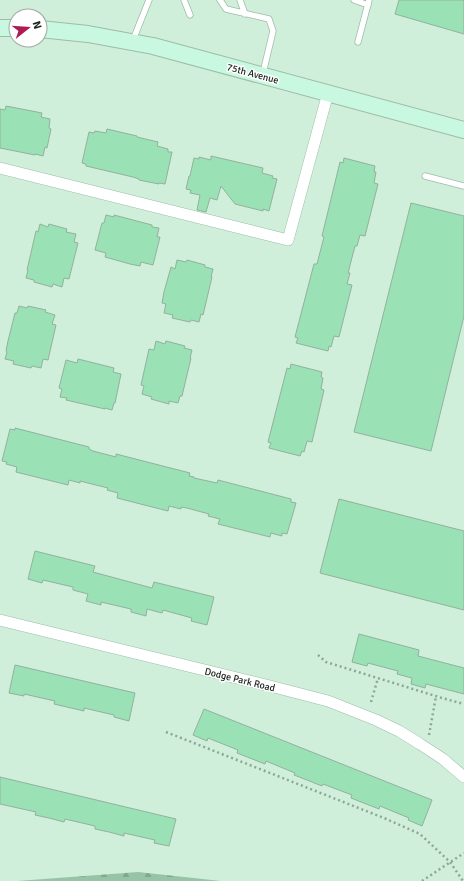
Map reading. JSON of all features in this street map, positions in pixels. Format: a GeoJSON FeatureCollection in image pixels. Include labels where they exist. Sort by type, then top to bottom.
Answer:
{"type":"FeatureCollection","features":[{"type":"Feature","properties":{"kind":"street","name":"75th Avenue"},"geometry":{"type":"LineString","coordinates":[[48,29],[88,34],[152,46],[464,130]]}},
{"type":"Feature","properties":{"kind":"street"},"geometry":{"type":"LineString","coordinates":[[0,168],[288,240],[328,93]]}},
{"type":"Feature","properties":{"kind":"street","name":"Dodge Park Road"},"geometry":{"type":"LineString","coordinates":[[0,620],[277,688],[328,702],[376,720],[398,731],[443,759],[464,777]]}},
{"type":"Feature","properties":{"kind":"lane"},"geometry":{"type":"LineString","coordinates":[[132,42],[150,0]]}},
{"type":"Feature","properties":{"kind":"lane"},"geometry":{"type":"LineString","coordinates":[[184,0],[190,15]]}},
{"type":"Feature","properties":{"kind":"lane"},"geometry":{"type":"LineString","coordinates":[[220,0],[226,9],[269,19],[273,31],[263,76]]}},
{"type":"Feature","properties":{"kind":"lane"},"geometry":{"type":"LineString","coordinates":[[240,0],[245,14]]}},
{"type":"Feature","properties":{"kind":"lane"},"geometry":{"type":"LineString","coordinates":[[354,0],[368,2],[358,42]]}},
{"type":"Feature","properties":{"kind":"lane"},"geometry":{"type":"LineString","coordinates":[[425,176],[464,186]]}},
{"type":"Feature","properties":{"kind":"path"},"geometry":{"type":"LineString","coordinates":[[318,655],[326,662],[464,704]]}},
{"type":"Feature","properties":{"kind":"path"},"geometry":{"type":"LineString","coordinates":[[372,702],[378,678]]}},
{"type":"Feature","properties":{"kind":"path"},"geometry":{"type":"LineString","coordinates":[[429,735],[436,696]]}},
{"type":"Feature","properties":{"kind":"path"},"geometry":{"type":"LineString","coordinates":[[166,732],[377,815],[420,834],[450,862],[463,881]]}},
{"type":"Feature","properties":{"kind":"path"},"geometry":{"type":"LineString","coordinates":[[422,881],[464,853]]}},
{"type":"Feature","properties":{"kind":"green space"},"geometry":{"type":"Polygon","coordinates":[[[138,872],[221,881],[17,881],[138,872]]]}},
{"type":"Feature","properties":{"kind":"building"},"geometry":{"type":"Polygon","coordinates":[[[399,0],[464,0],[464,34],[395,14],[399,0]]]}},
{"type":"Feature","properties":{"kind":"building"},"geometry":{"type":"Polygon","coordinates":[[[6,106],[42,113],[41,117],[50,119],[49,128],[51,129],[47,148],[45,147],[43,156],[0,148],[0,109],[5,110],[6,106]]]}},
{"type":"Feature","properties":{"kind":"building"},"geometry":{"type":"Polygon","coordinates":[[[107,129],[158,142],[157,146],[168,149],[168,152],[172,152],[165,184],[139,180],[133,177],[86,166],[86,164],[82,163],[89,132],[94,133],[95,131],[106,133],[107,129]]]}},
{"type":"Feature","properties":{"kind":"building"},"geometry":{"type":"Polygon","coordinates":[[[211,156],[263,168],[262,173],[273,176],[272,178],[277,179],[269,211],[263,209],[263,211],[235,204],[221,186],[217,200],[210,198],[206,212],[197,210],[200,195],[190,193],[191,190],[186,189],[189,176],[194,158],[199,159],[199,157],[211,160],[211,156]]]}},
{"type":"Feature","properties":{"kind":"building"},"geometry":{"type":"Polygon","coordinates":[[[344,158],[375,166],[374,172],[376,172],[374,183],[378,184],[365,236],[360,235],[357,246],[355,246],[348,273],[350,273],[347,284],[352,285],[339,337],[334,336],[331,347],[329,346],[328,351],[296,343],[298,338],[295,337],[314,264],[317,264],[324,237],[322,236],[340,162],[343,163],[344,158]]]}},
{"type":"Feature","properties":{"kind":"building"},"geometry":{"type":"Polygon","coordinates":[[[411,203],[464,216],[464,316],[431,451],[354,432],[411,203]]]}},
{"type":"Feature","properties":{"kind":"building"},"geometry":{"type":"Polygon","coordinates":[[[106,215],[114,217],[114,215],[159,228],[157,237],[160,237],[153,265],[141,262],[140,266],[130,264],[105,257],[106,253],[95,250],[102,223],[104,223],[106,215]]]}},
{"type":"Feature","properties":{"kind":"building"},"geometry":{"type":"Polygon","coordinates":[[[40,224],[48,227],[49,224],[67,229],[66,232],[76,234],[74,242],[78,243],[69,279],[64,278],[62,287],[53,284],[52,287],[26,278],[36,231],[38,232],[40,224]]]}},
{"type":"Feature","properties":{"kind":"building"},"geometry":{"type":"Polygon","coordinates":[[[177,260],[186,262],[187,260],[213,269],[203,315],[201,314],[199,322],[191,320],[190,322],[172,318],[173,315],[164,313],[166,304],[162,303],[164,292],[171,267],[175,269],[177,260]]]}},
{"type":"Feature","properties":{"kind":"building"},"geometry":{"type":"Polygon","coordinates":[[[19,306],[27,308],[28,306],[46,310],[45,312],[55,315],[52,324],[56,325],[48,360],[43,359],[41,368],[32,366],[31,368],[13,364],[14,361],[5,359],[15,313],[17,313],[19,306]]]}},
{"type":"Feature","properties":{"kind":"building"},"geometry":{"type":"Polygon","coordinates":[[[156,341],[165,344],[166,341],[185,346],[184,348],[192,350],[182,396],[180,396],[178,403],[169,401],[169,404],[151,399],[152,397],[142,394],[144,386],[141,385],[149,349],[154,350],[156,341]]]}},
{"type":"Feature","properties":{"kind":"building"},"geometry":{"type":"Polygon","coordinates":[[[78,359],[114,368],[113,372],[121,374],[115,403],[112,410],[66,400],[67,398],[60,397],[62,389],[59,388],[66,360],[77,363],[78,359]]]}},
{"type":"Feature","properties":{"kind":"building"},"geometry":{"type":"Polygon","coordinates":[[[291,364],[322,372],[321,377],[323,378],[321,389],[324,390],[312,442],[307,441],[304,452],[302,451],[300,456],[269,448],[271,443],[268,442],[287,368],[290,369],[291,364]]]}},
{"type":"Feature","properties":{"kind":"building"},"geometry":{"type":"Polygon","coordinates":[[[15,428],[89,447],[89,449],[93,451],[116,457],[116,454],[190,473],[189,476],[194,478],[217,483],[218,480],[291,499],[291,502],[296,503],[287,534],[282,533],[282,536],[271,533],[270,537],[218,524],[220,519],[208,516],[209,514],[187,508],[181,507],[181,509],[169,506],[168,511],[117,498],[118,493],[107,490],[108,488],[80,481],[80,483],[69,480],[68,485],[16,472],[17,467],[6,464],[7,462],[2,461],[10,429],[15,430],[15,428]]]}},
{"type":"Feature","properties":{"kind":"building"},"geometry":{"type":"Polygon","coordinates":[[[339,499],[464,531],[464,610],[320,573],[339,499]]]}},
{"type":"Feature","properties":{"kind":"building"},"geometry":{"type":"Polygon","coordinates":[[[35,551],[95,566],[93,572],[152,588],[154,582],[214,597],[207,625],[191,621],[192,618],[163,610],[162,613],[147,609],[146,616],[131,612],[131,609],[101,602],[101,605],[86,601],[88,594],[73,590],[73,587],[43,580],[42,583],[28,579],[35,551]]]}},
{"type":"Feature","properties":{"kind":"building"},"geometry":{"type":"Polygon","coordinates":[[[359,634],[419,650],[418,656],[464,668],[464,694],[426,684],[425,688],[411,684],[412,678],[397,674],[398,671],[368,663],[367,666],[352,662],[359,634]]]}},
{"type":"Feature","properties":{"kind":"building"},"geometry":{"type":"Polygon","coordinates":[[[15,665],[135,693],[129,721],[114,717],[114,715],[84,708],[84,711],[54,704],[55,701],[24,694],[24,696],[9,693],[15,665]]]}},
{"type":"Feature","properties":{"kind":"building"},"geometry":{"type":"Polygon","coordinates":[[[204,709],[432,800],[422,826],[408,820],[409,818],[380,806],[379,809],[351,798],[352,795],[323,784],[322,786],[294,775],[295,773],[266,761],[265,764],[237,753],[238,750],[208,738],[207,741],[193,735],[204,709]]]}},
{"type":"Feature","properties":{"kind":"building"},"geometry":{"type":"Polygon","coordinates":[[[0,777],[176,819],[169,846],[154,843],[155,840],[124,833],[124,836],[95,829],[95,826],[65,819],[64,822],[35,815],[36,812],[0,804],[0,777]]]}}]}
